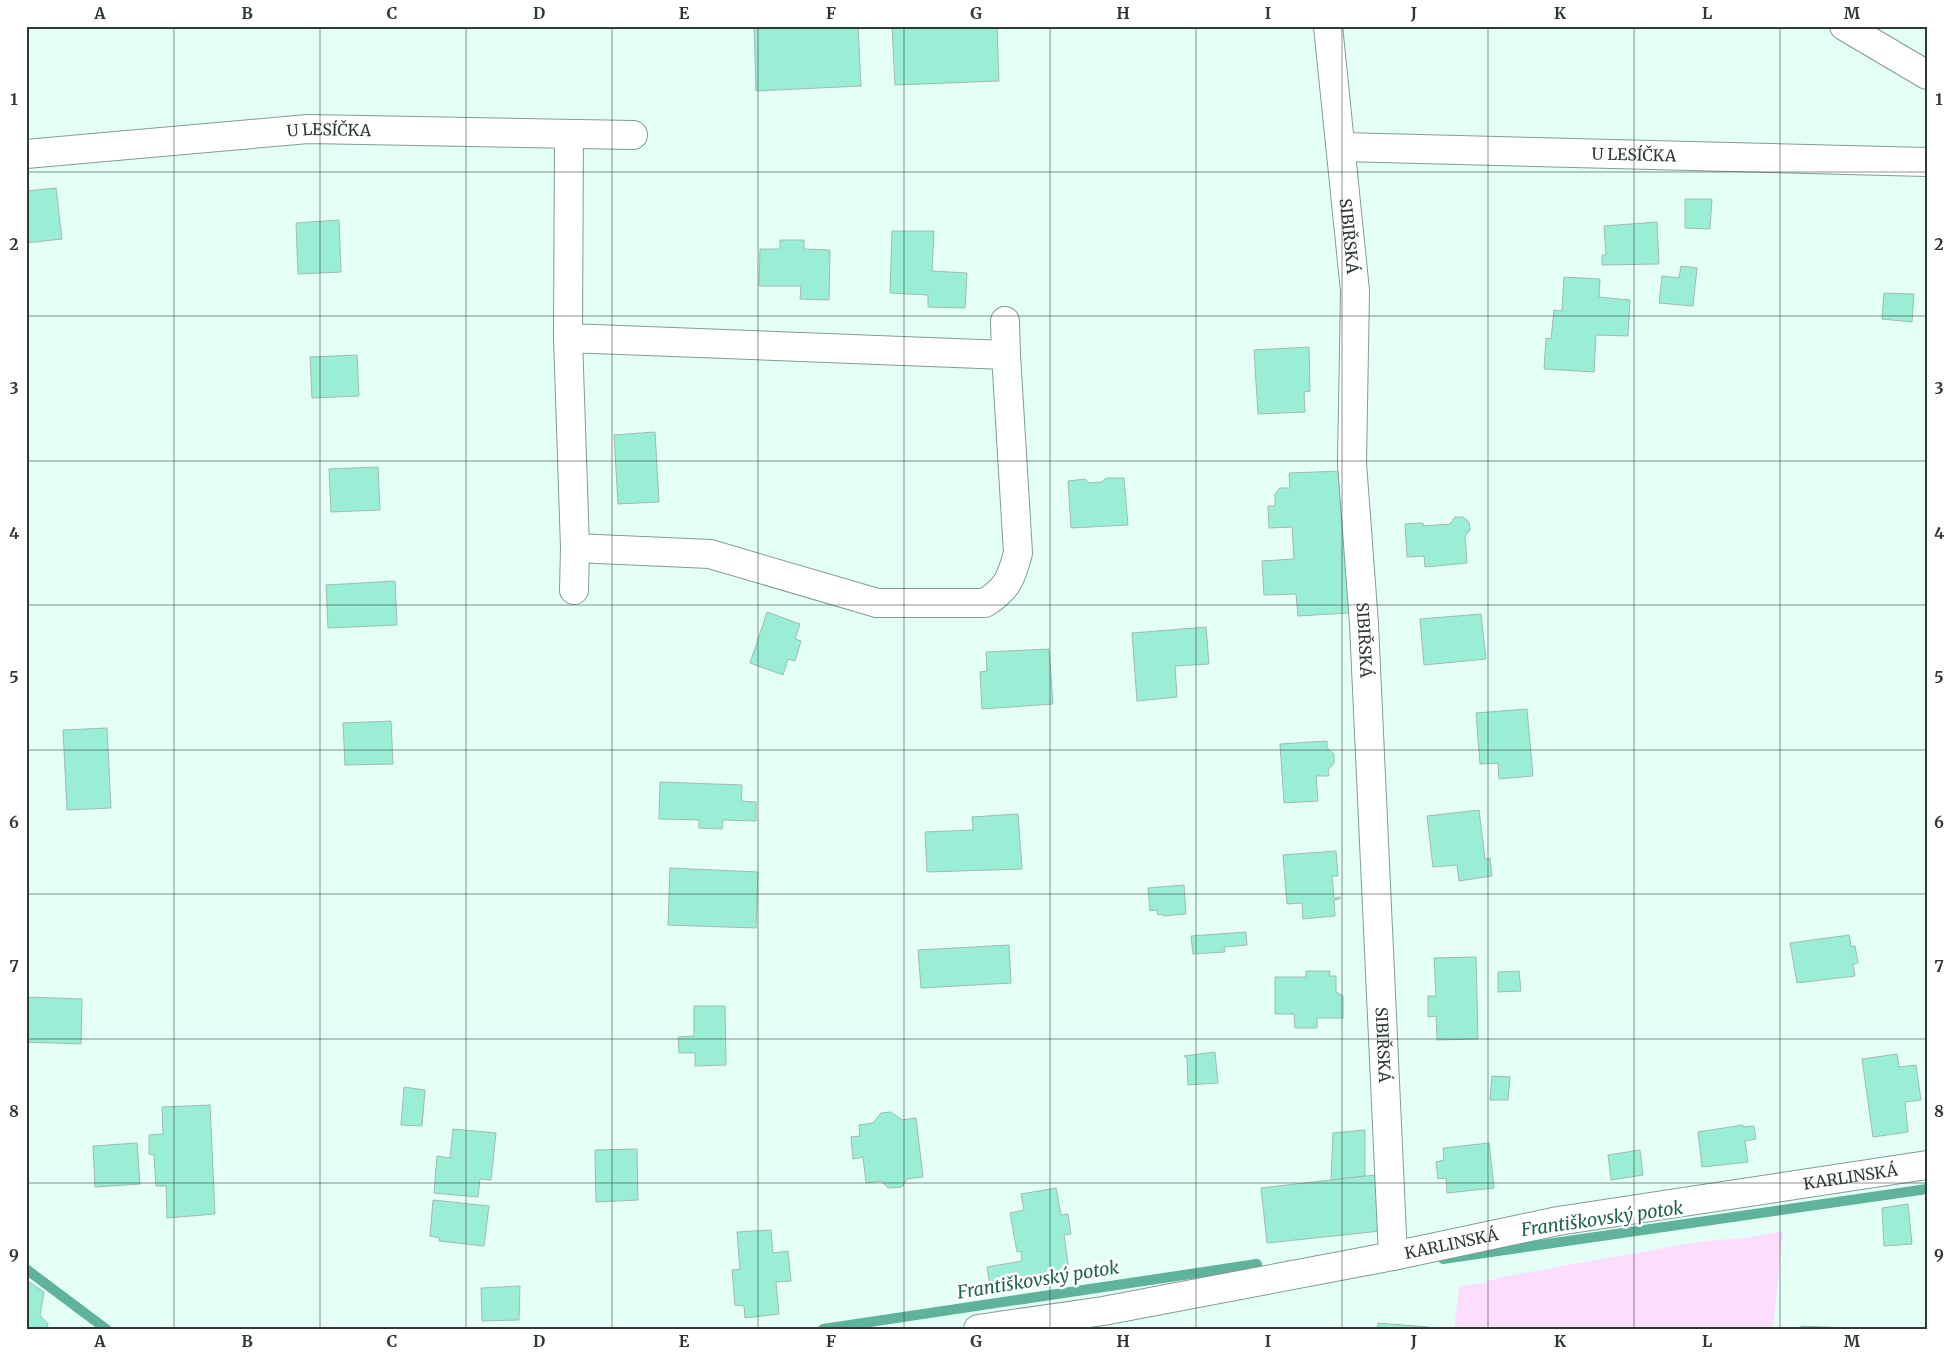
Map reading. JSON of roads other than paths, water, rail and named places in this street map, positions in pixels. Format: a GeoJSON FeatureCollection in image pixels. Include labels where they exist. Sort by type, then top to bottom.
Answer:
{"type":"FeatureCollection","features":[{"type":"Feature","properties":{"kind":"street","name":"SIBIŘSKÁ"},"geometry":{"type":"LineString","coordinates":[[1328,26],[1342,147],[1355,292],[1352,462],[1364,624],[1393,1256]]}},
{"type":"Feature","properties":{"kind":"street"},"geometry":{"type":"LineString","coordinates":[[1844,26],[1927,74]]}},
{"type":"Feature","properties":{"kind":"street","name":"U LESÍČKA"},"geometry":{"type":"LineString","coordinates":[[26,154],[308,130],[633,135]]}},
{"type":"Feature","properties":{"kind":"street"},"geometry":{"type":"LineString","coordinates":[[569,134],[568,338],[575,548],[574,590]]}},
{"type":"Feature","properties":{"kind":"street","name":"U LESÍČKA"},"geometry":{"type":"LineString","coordinates":[[1342,147],[1927,162]]}},
{"type":"Feature","properties":{"kind":"street"},"geometry":{"type":"LineString","coordinates":[[575,548],[710,554],[877,603],[984,603],[1000,594],[1011,579],[1018,553],[1004,321]]}},
{"type":"Feature","properties":{"kind":"street"},"geometry":{"type":"LineString","coordinates":[[568,338],[1006,355]]}},
{"type":"Feature","properties":{"kind":"street","name":"KARLINSKÁ"},"geometry":{"type":"LineString","coordinates":[[978,1329],[1103,1311],[1393,1256],[1558,1221],[1927,1165]]}},
{"type":"Feature","properties":{"kind":"waterway","name":"Františkovský potok"},"geometry":{"type":"LineString","coordinates":[[1443,1259],[1927,1189]]}},
{"type":"Feature","properties":{"kind":"waterway","name":"Františkovský potok"},"geometry":{"type":"LineString","coordinates":[[823,1329],[1257,1264]]}},
{"type":"Feature","properties":{"kind":"waterway","name":"Františkovský potok"},"geometry":{"type":"LineString","coordinates":[[26,1269],[106,1329]]}}]}
